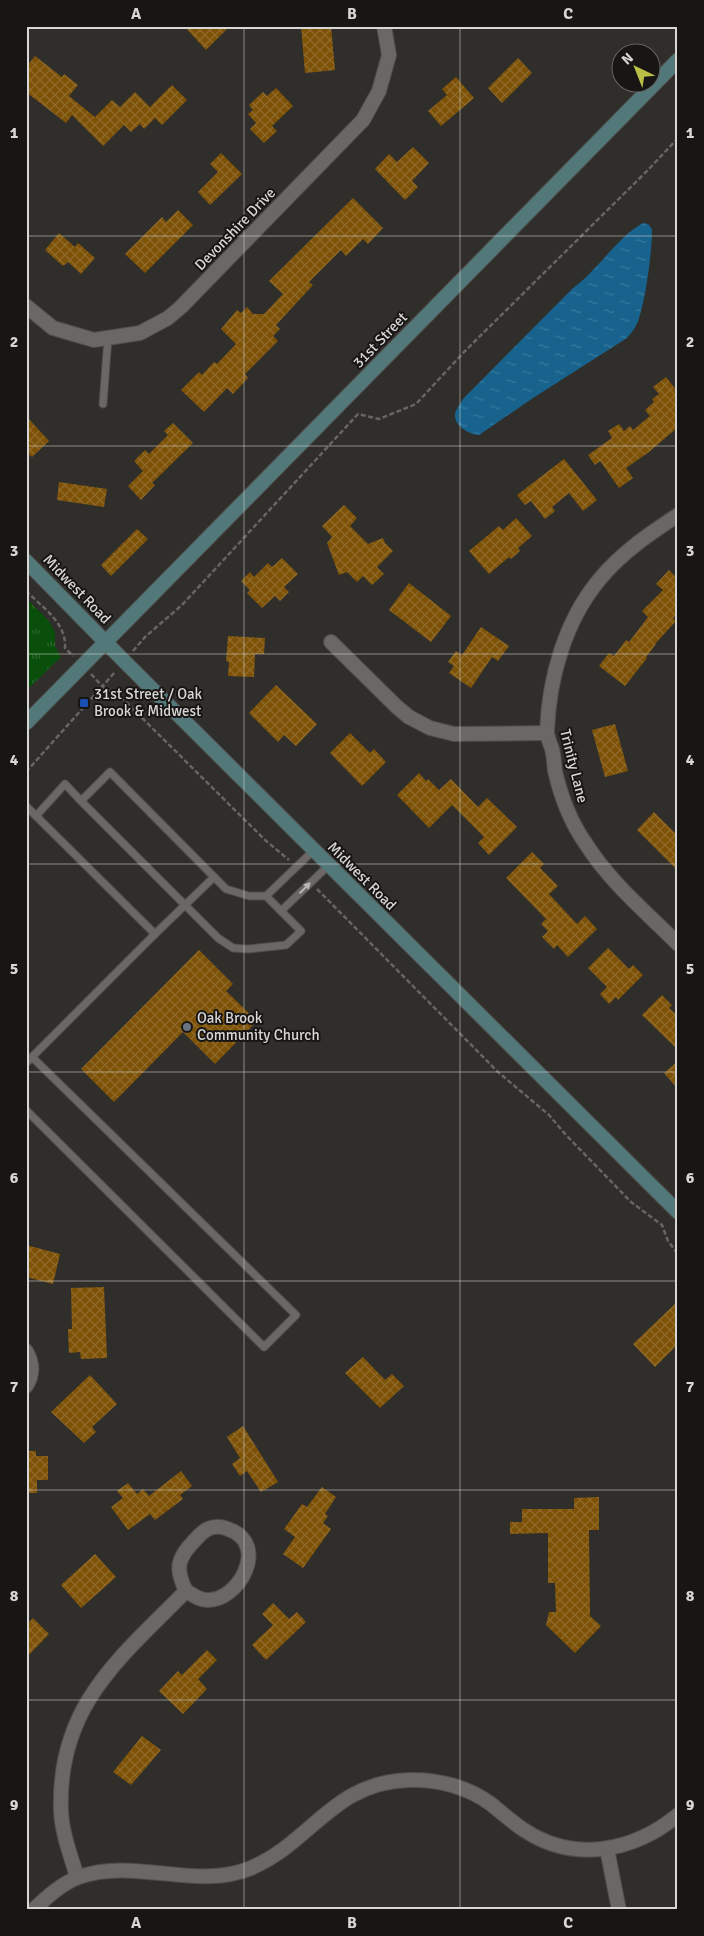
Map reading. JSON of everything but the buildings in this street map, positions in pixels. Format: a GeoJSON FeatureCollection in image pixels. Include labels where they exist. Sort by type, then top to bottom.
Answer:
{"type":"FeatureCollection","features":[{"type":"Feature","properties":{"kind":"main road","name":"31st Street"},"geometry":{"type":"LineString","coordinates":[[26,723],[678,60]]}},
{"type":"Feature","properties":{"kind":"main road","name":"Midwest Road"},"geometry":{"type":"LineString","coordinates":[[26,561],[678,1212]]}},
{"type":"Feature","properties":{"kind":"street","name":"Devonshire Drive"},"geometry":{"type":"LineString","coordinates":[[26,306],[53,328],[94,340],[140,333],[168,318],[363,120],[379,91],[389,55],[386,26]]}},
{"type":"Feature","properties":{"kind":"street","name":"Trinity Lane"},"geometry":{"type":"LineString","coordinates":[[678,515],[639,541],[619,558],[599,581],[580,609],[561,653],[554,678],[547,733],[560,790],[575,827],[585,844],[616,882],[678,944]]}},
{"type":"Feature","properties":{"kind":"street"},"geometry":{"type":"LineString","coordinates":[[331,642],[397,707],[409,717],[430,728],[454,734],[547,733]]}},
{"type":"Feature","properties":{"kind":"street"},"geometry":{"type":"LineString","coordinates":[[26,1351],[32,1365],[31,1375],[26,1386]]}},
{"type":"Feature","properties":{"kind":"street"},"geometry":{"type":"LineString","coordinates":[[214,1527],[224,1527],[241,1536],[249,1551],[248,1567],[243,1577],[228,1592],[216,1600],[199,1599],[186,1591],[180,1580],[179,1566],[182,1555],[188,1547],[206,1529],[214,1527]]}},
{"type":"Feature","properties":{"kind":"street"},"geometry":{"type":"LineString","coordinates":[[77,1878],[66,1839],[62,1812],[64,1768],[76,1723],[86,1702],[102,1678],[121,1656],[186,1591]]}},
{"type":"Feature","properties":{"kind":"street"},"geometry":{"type":"LineString","coordinates":[[33,1910],[51,1894],[77,1878],[101,1871],[129,1870],[205,1876],[231,1873],[250,1868],[295,1841],[321,1816],[342,1800],[364,1789],[386,1782],[432,1781],[454,1786],[478,1796],[524,1830],[542,1840],[561,1847],[583,1850],[607,1849],[626,1845],[646,1837],[678,1816]]}},
{"type":"Feature","properties":{"kind":"street"},"geometry":{"type":"LineString","coordinates":[[607,1849],[619,1910]]}},
{"type":"Feature","properties":{"kind":"lane"},"geometry":{"type":"LineString","coordinates":[[103,404],[108,338]]}},
{"type":"Feature","properties":{"kind":"lane"},"geometry":{"type":"LineString","coordinates":[[82,801],[110,772],[226,888],[249,896],[266,896],[314,850]]}},
{"type":"Feature","properties":{"kind":"lane"},"geometry":{"type":"LineString","coordinates":[[36,816],[65,784],[218,938],[233,948],[248,949],[286,945],[301,931],[266,896]]}},
{"type":"Feature","properties":{"kind":"lane"},"geometry":{"type":"LineString","coordinates":[[26,806],[155,934]]}},
{"type":"Feature","properties":{"kind":"lane"},"geometry":{"type":"LineString","coordinates":[[281,911],[329,865]]}},
{"type":"Feature","properties":{"kind":"lane"},"geometry":{"type":"LineString","coordinates":[[26,1063],[214,877]]}},
{"type":"Feature","properties":{"kind":"lane"},"geometry":{"type":"LineString","coordinates":[[26,1110],[264,1347],[296,1315],[32,1057]]}},
{"type":"Feature","properties":{"kind":"path"},"geometry":{"type":"LineString","coordinates":[[145,637],[182,605],[358,414],[379,419],[416,404],[465,351],[678,138]]}},
{"type":"Feature","properties":{"kind":"path"},"geometry":{"type":"LineString","coordinates":[[26,591],[56,620],[66,637],[65,648]]}},
{"type":"Feature","properties":{"kind":"path"},"geometry":{"type":"LineString","coordinates":[[26,772],[103,687],[125,701],[265,840],[296,867]]}},
{"type":"Feature","properties":{"kind":"path"},"geometry":{"type":"LineString","coordinates":[[311,882],[498,1072],[549,1115],[631,1202],[662,1225],[668,1242],[678,1254]]}},
{"type":"Feature","properties":{"kind":"green space"},"geometry":{"type":"Polygon","coordinates":[[[26,598],[48,620],[55,632],[55,646],[61,657],[26,691],[26,598]]]}},
{"type":"Feature","properties":{"kind":"water"},"geometry":{"type":"Polygon","coordinates":[[[643,223],[648,224],[652,229],[648,274],[638,321],[627,338],[479,435],[471,433],[460,426],[455,418],[455,414],[463,399],[572,289],[590,274],[622,239],[643,223]]]}},
{"type":"Feature","properties":{"kind":"place","name":"31st Street / Oak Brook & Midwest"},"geometry":{"type":"Point","coordinates":[84,703]}},
{"type":"Feature","properties":{"kind":"place","name":"Oak Brook Community Church"},"geometry":{"type":"Point","coordinates":[187,1027]}}]}
